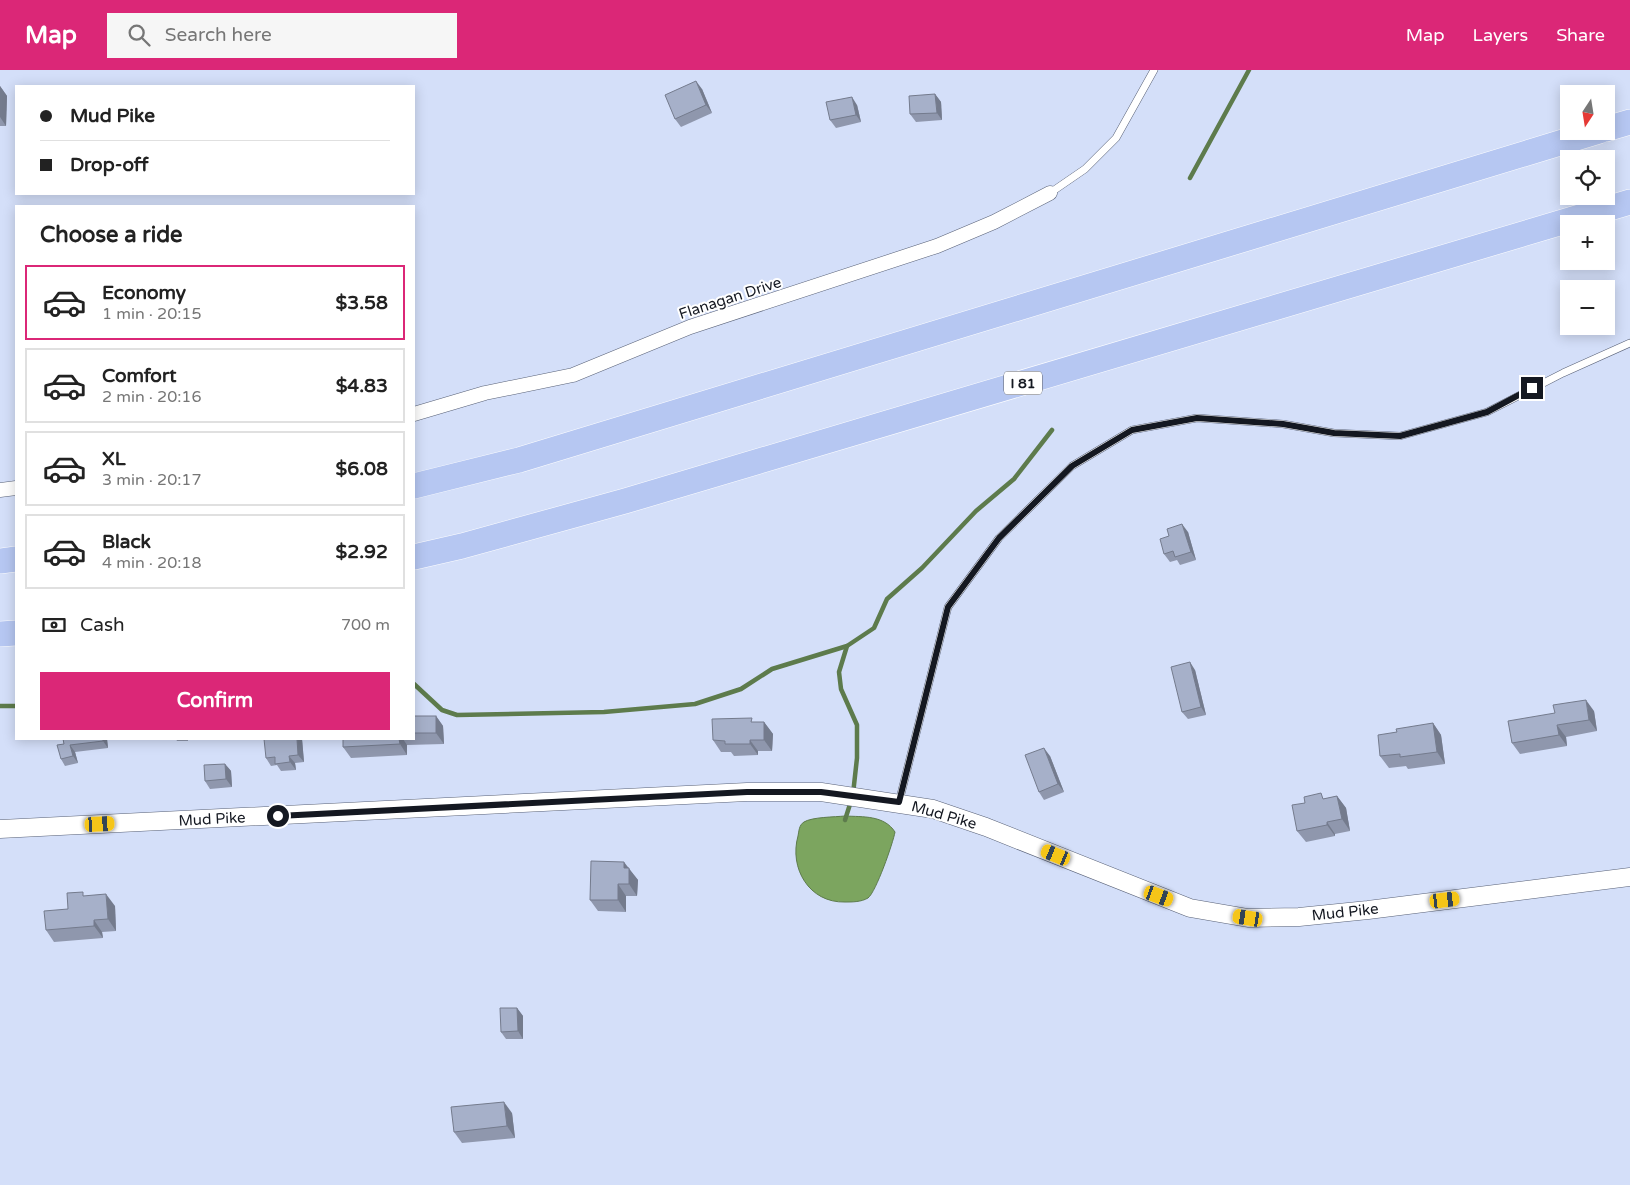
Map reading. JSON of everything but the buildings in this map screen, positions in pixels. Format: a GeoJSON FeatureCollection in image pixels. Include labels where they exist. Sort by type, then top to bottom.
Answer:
{"type":"FeatureCollection","features":[{"type":"Feature","properties":{"kind":"highway"},"geometry":{"type":"LineString","coordinates":[[1615,126],[1630,122]]}},
{"type":"Feature","properties":{"kind":"highway"},"geometry":{"type":"LineString","coordinates":[[415,486],[519,460],[1569,140]]}},
{"type":"Feature","properties":{"kind":"highway","name":"I 81"},"geometry":{"type":"LineString","coordinates":[[415,557],[480,542],[635,498],[1630,202]]}},
{"type":"Feature","properties":{"kind":"highway"},"geometry":{"type":"LineString","coordinates":[[0,561],[15,559]]}},
{"type":"Feature","properties":{"kind":"highway"},"geometry":{"type":"LineString","coordinates":[[0,634],[15,633]]}},
{"type":"Feature","properties":{"kind":"street","name":"Flanagan Drive"},"geometry":{"type":"LineString","coordinates":[[415,414],[485,393],[573,375],[690,327],[937,246],[994,222],[1050,193]]}},
{"type":"Feature","properties":{"kind":"street"},"geometry":{"type":"LineString","coordinates":[[0,490],[15,488]]}},
{"type":"Feature","properties":{"kind":"street","name":"Mud Pike"},"geometry":{"type":"LineString","coordinates":[[0,829],[747,792],[821,792],[899,802],[933,810],[986,827],[1190,908],[1248,918],[1299,917],[1368,910],[1630,877]]}},
{"type":"Feature","properties":{"kind":"lane"},"geometry":{"type":"LineString","coordinates":[[1050,193],[1086,169],[1116,138],[1154,70]]}},
{"type":"Feature","properties":{"kind":"lane"},"geometry":{"type":"LineString","coordinates":[[899,802],[948,607],[999,538],[1072,466],[1132,430],[1197,418],[1283,424],[1334,433],[1400,436],[1487,412],[1563,373],[1630,343]]}},
{"type":"Feature","properties":{"kind":"shaded area"},"geometry":{"type":"Polygon","coordinates":[[[845,816],[873,818],[885,822],[895,832],[884,867],[875,887],[868,898],[857,902],[832,901],[821,897],[805,881],[799,871],[796,860],[796,848],[802,823],[812,819],[845,816]]]}},
{"type":"Feature","properties":{"kind":"waterway"},"geometry":{"type":"LineString","coordinates":[[1190,178],[1249,70]]}},
{"type":"Feature","properties":{"kind":"waterway"},"geometry":{"type":"LineString","coordinates":[[415,685],[442,710],[457,715],[604,712],[695,704],[741,689],[772,669],[847,646],[874,628],[887,599],[922,568],[976,511],[1014,479],[1052,430]]}},
{"type":"Feature","properties":{"kind":"waterway"},"geometry":{"type":"LineString","coordinates":[[847,646],[839,672],[841,689],[857,725],[857,758],[853,794]]}},
{"type":"Feature","properties":{"kind":"waterway"},"geometry":{"type":"LineString","coordinates":[[0,706],[15,706]]}},
{"type":"Feature","properties":{"kind":"waterway"},"geometry":{"type":"LineString","coordinates":[[845,820],[851,801]]}},
{"type":"Feature","properties":{"kind":"route"},"geometry":{"type":"LineString","coordinates":[[278,816],[747,792],[821,792],[899,802],[948,607],[999,538],[1072,466],[1132,430],[1197,418],[1283,424],[1334,433],[1400,436],[1487,412],[1532,388]]}}]}
